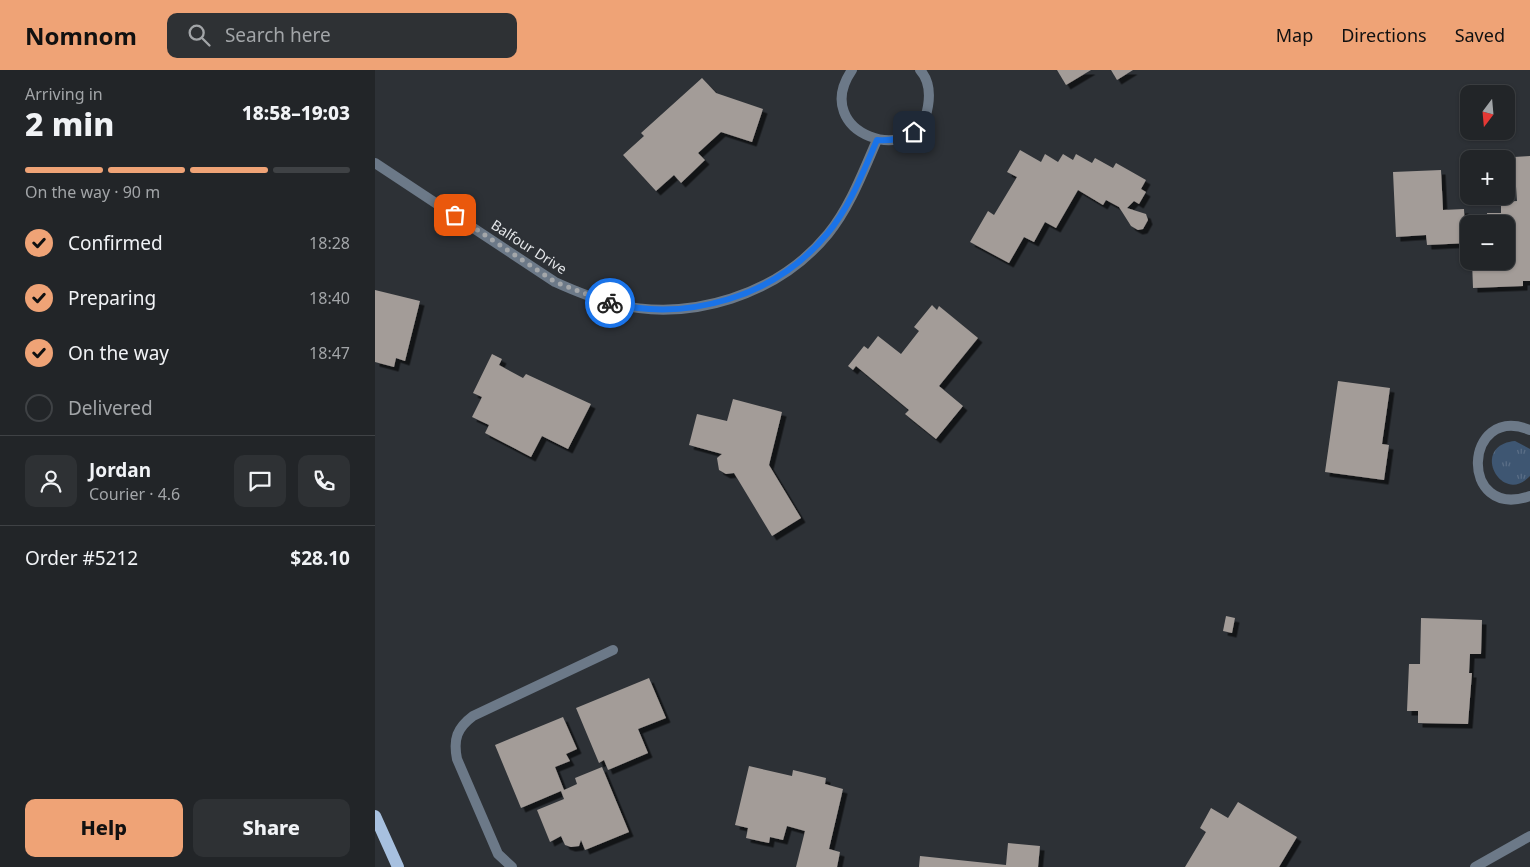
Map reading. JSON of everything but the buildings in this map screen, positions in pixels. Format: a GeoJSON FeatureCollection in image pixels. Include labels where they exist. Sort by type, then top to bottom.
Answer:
{"type":"FeatureCollection","features":[{"type":"Feature","properties":{"kind":"main road"},"geometry":{"type":"LineString","coordinates":[[375,816],[398,867]]}},
{"type":"Feature","properties":{"kind":"street"},"geometry":{"type":"LineString","coordinates":[[852,70],[842,91],[842,104],[846,117],[859,132],[877,140],[890,141],[903,138],[914,132],[923,122],[928,110],[930,97],[928,84],[920,70]]}},
{"type":"Feature","properties":{"kind":"street","name":"Balfour Drive"},"geometry":{"type":"LineString","coordinates":[[375,163],[555,282],[591,297],[617,304],[650,309],[676,309],[729,299],[754,290],[794,267],[812,251],[838,220],[877,140]]}},
{"type":"Feature","properties":{"kind":"street"},"geometry":{"type":"LineString","coordinates":[[1530,430],[1520,426],[1508,426],[1495,430],[1485,439],[1479,450],[1476,462],[1478,475],[1485,486],[1495,494],[1506,499],[1519,500],[1530,496]]}},
{"type":"Feature","properties":{"kind":"street"},"geometry":{"type":"LineString","coordinates":[[512,867],[498,854],[457,759],[455,744],[458,730],[473,716],[613,650]]}},
{"type":"Feature","properties":{"kind":"street"},"geometry":{"type":"LineString","coordinates":[[1475,867],[1530,836]]}},
{"type":"Feature","properties":{"kind":"green space"},"geometry":{"type":"Polygon","coordinates":[[[1515,441],[1530,449],[1530,476],[1519,484],[1509,484],[1500,480],[1494,472],[1492,462],[1494,453],[1501,445],[1515,441]]]}},
{"type":"Feature","properties":{"kind":"way so far"},"geometry":{"type":"LineString","coordinates":[[455,215],[555,282],[610,303]]}},
{"type":"Feature","properties":{"kind":"route"},"geometry":{"type":"LineString","coordinates":[[610,303],[650,309],[703,306],[754,290],[774,280],[794,267],[828,234],[848,203],[877,140],[890,141],[903,138],[914,132]]}}]}
